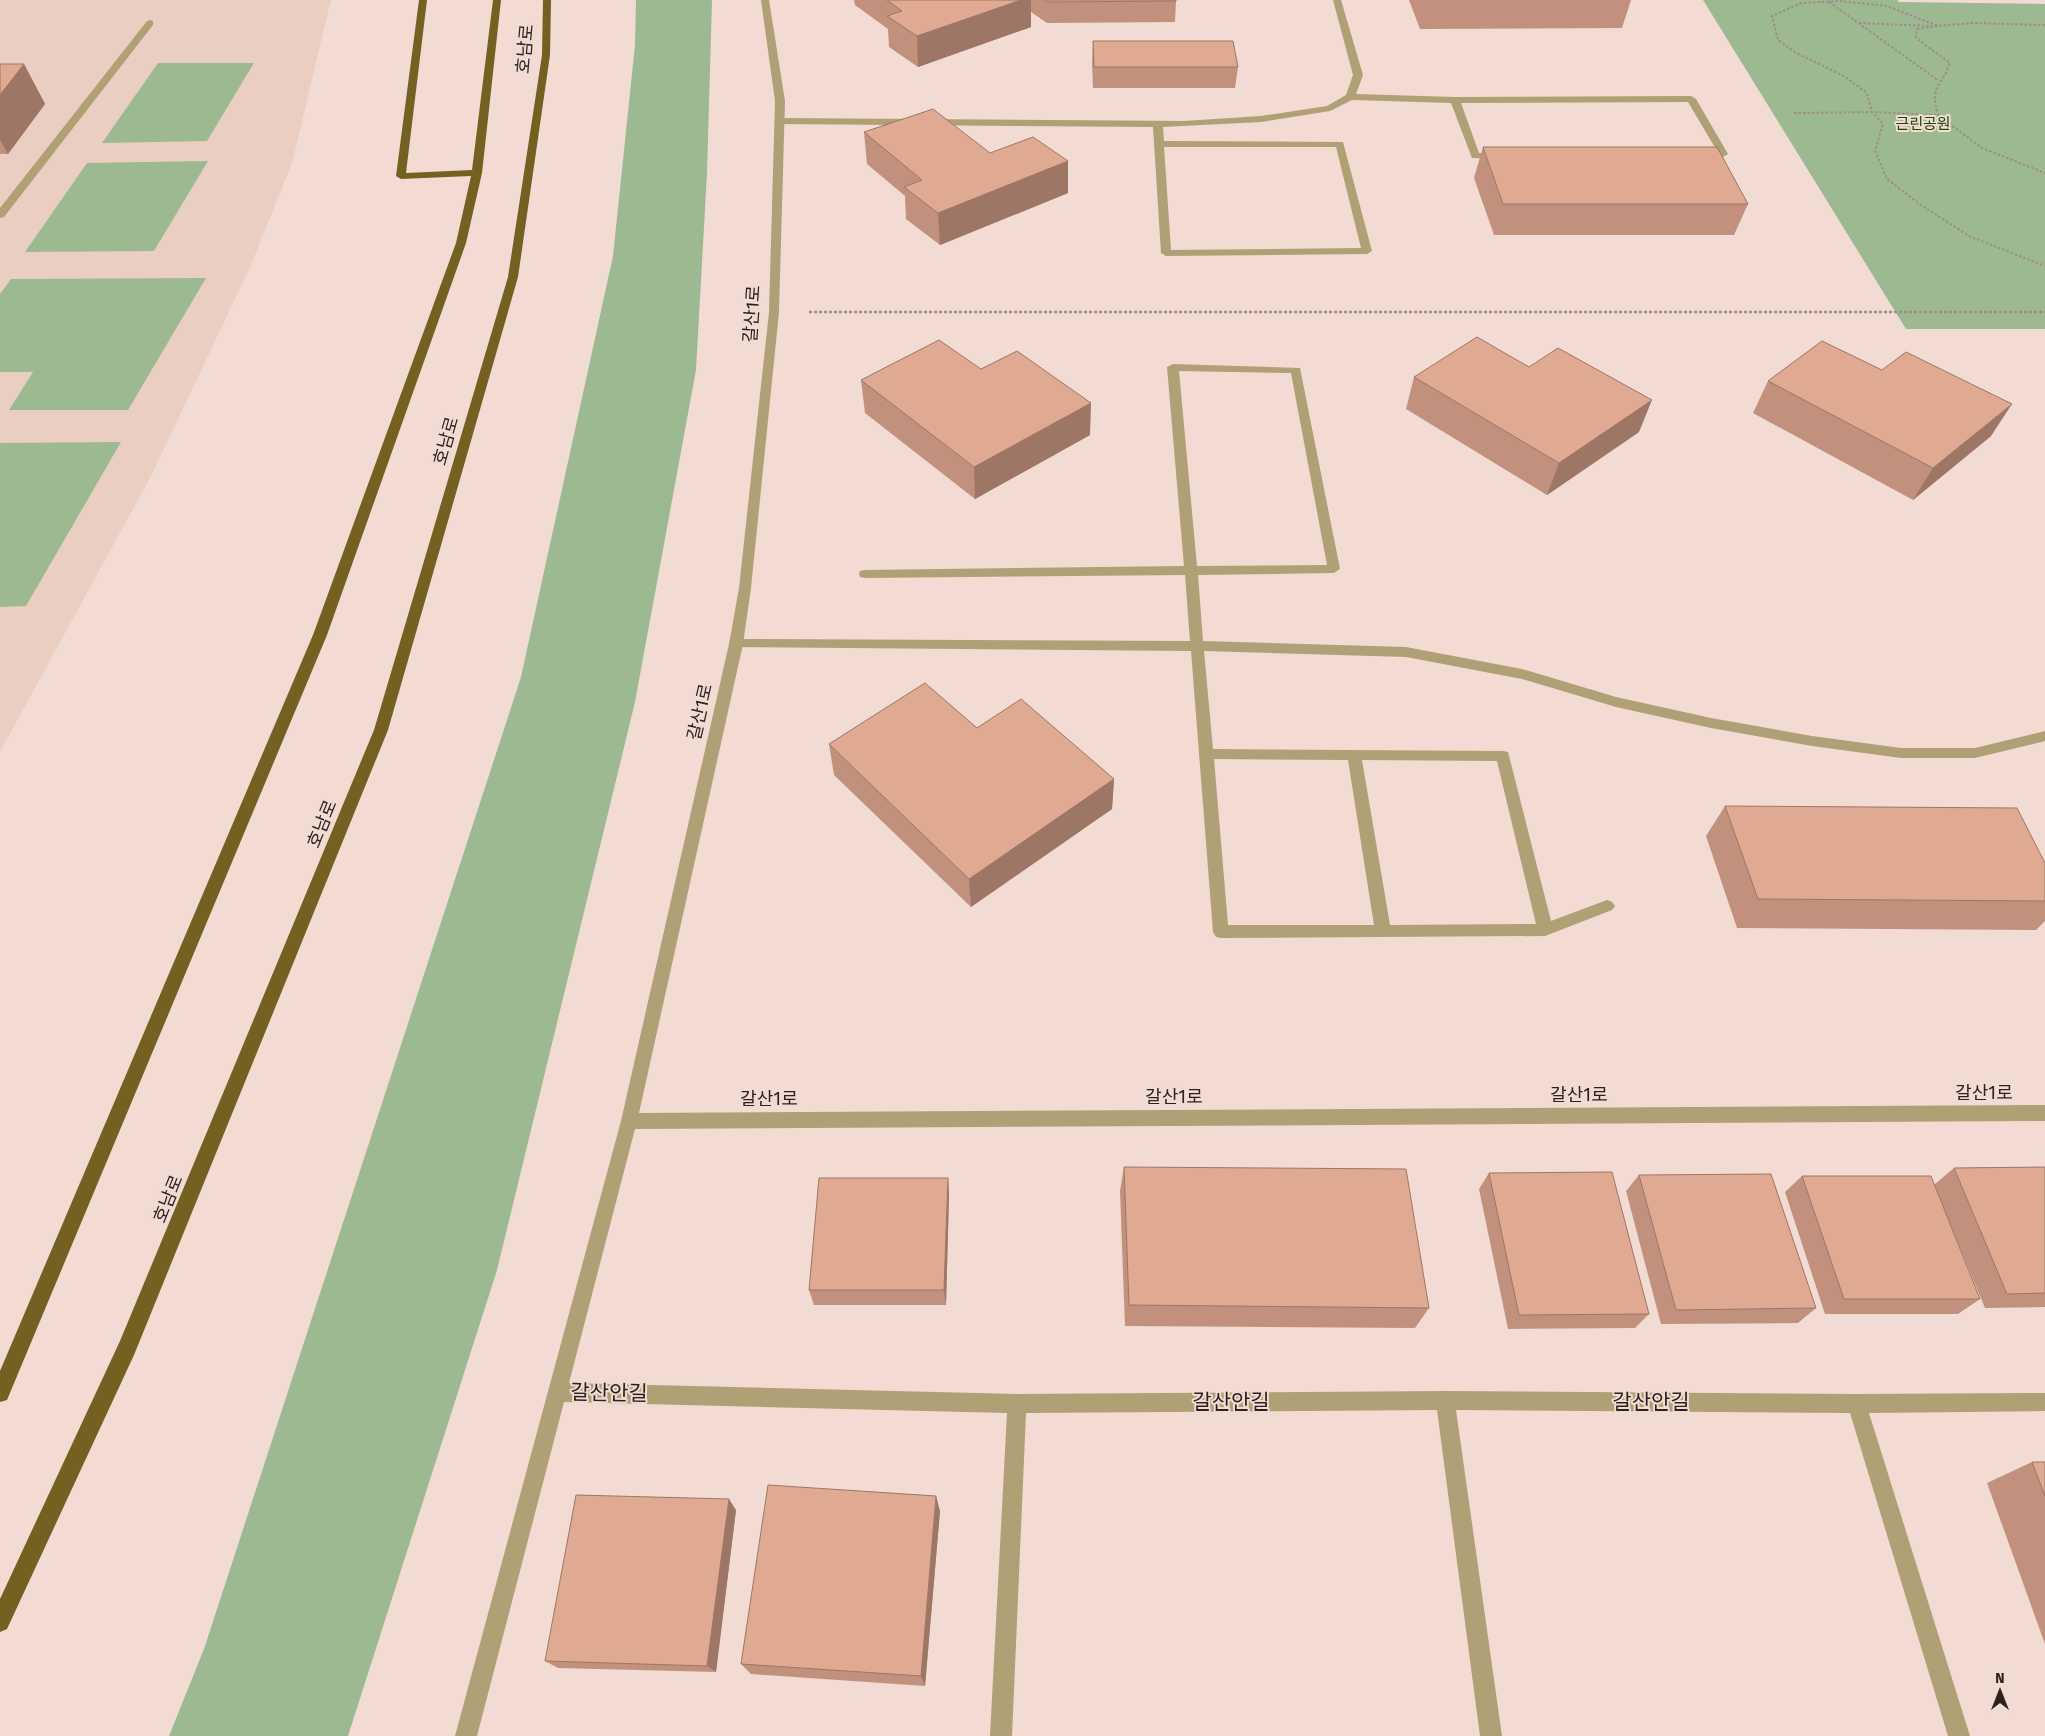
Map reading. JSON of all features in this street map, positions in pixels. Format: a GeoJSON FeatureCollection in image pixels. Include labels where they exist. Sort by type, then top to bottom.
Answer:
{"type":"FeatureCollection","features":[{"type":"Feature","properties":{"kind":"highway"},"geometry":{"type":"LineString","coordinates":[[423,0],[401,176],[477,173]]}},
{"type":"Feature","properties":{"kind":"highway","name":"호남로"},"geometry":{"type":"LineString","coordinates":[[0,1393],[320,635],[461,243],[477,173],[496,0]]}},
{"type":"Feature","properties":{"kind":"highway","name":"호남로"},"geometry":{"type":"LineString","coordinates":[[0,1622],[127,1348],[380,730],[513,277],[546,55],[547,0]]}},
{"type":"Feature","properties":{"kind":"street","name":"갈산1로"},"geometry":{"type":"LineString","coordinates":[[765,0],[780,102],[774,312],[745,588],[736,644],[629,1121],[2045,1113]]}},
{"type":"Feature","properties":{"kind":"street"},"geometry":{"type":"LineString","coordinates":[[1337,0],[1358,75],[1350,97]]}},
{"type":"Feature","properties":{"kind":"street"},"geometry":{"type":"LineString","coordinates":[[0,215],[150,23]]}},
{"type":"Feature","properties":{"kind":"street"},"geometry":{"type":"LineString","coordinates":[[779,121],[1158,123],[1261,118],[1330,108],[1350,97],[1455,100],[1691,99],[1723,154],[1693,155]]}},
{"type":"Feature","properties":{"kind":"street"},"geometry":{"type":"LineString","coordinates":[[1455,100],[1475,156],[1515,156]]}},
{"type":"Feature","properties":{"kind":"street"},"geometry":{"type":"LineString","coordinates":[[1158,123],[1158,144],[1166,252],[1367,251],[1340,144],[1158,144]]}},
{"type":"Feature","properties":{"kind":"street"},"geometry":{"type":"LineString","coordinates":[[0,192],[17,192]]}},
{"type":"Feature","properties":{"kind":"street"},"geometry":{"type":"LineString","coordinates":[[865,574],[1191,571],[1334,569],[1296,370],[1173,367],[1191,571],[1198,646],[1221,932],[1545,930],[1607,906]]}},
{"type":"Feature","properties":{"kind":"street"},"geometry":{"type":"LineString","coordinates":[[736,644],[1198,646],[1406,652],[1522,674],[1616,702],[1711,723],[1812,741],[1901,753],[1975,753],[2045,736]]}},
{"type":"Feature","properties":{"kind":"street"},"geometry":{"type":"LineString","coordinates":[[1206,754],[1503,756],[1545,930]]}},
{"type":"Feature","properties":{"kind":"street"},"geometry":{"type":"LineString","coordinates":[[1354,755],[1383,930]]}},
{"type":"Feature","properties":{"kind":"street"},"geometry":{"type":"LineString","coordinates":[[556,1392],[629,1121]]}},
{"type":"Feature","properties":{"kind":"street","name":"갈산안길"},"geometry":{"type":"LineString","coordinates":[[466,1736],[556,1392],[1017,1404],[1445,1400],[1857,1404],[2045,1402]]}},
{"type":"Feature","properties":{"kind":"street"},"geometry":{"type":"LineString","coordinates":[[1445,1400],[1491,1736]]}},
{"type":"Feature","properties":{"kind":"street"},"geometry":{"type":"LineString","coordinates":[[1001,1736],[1017,1404]]}},
{"type":"Feature","properties":{"kind":"street"},"geometry":{"type":"LineString","coordinates":[[1857,1404],[1958,1736]]}},
{"type":"Feature","properties":{"kind":"path"},"geometry":{"type":"LineString","coordinates":[[1827,1],[1939,81]]}},
{"type":"Feature","properties":{"kind":"path"},"geometry":{"type":"LineString","coordinates":[[1938,26],[1887,6],[1840,1],[1801,3],[1772,16],[1778,40],[1796,53],[1844,76],[1867,93],[1872,112],[1883,124],[1875,151],[1888,179],[1921,205],[1969,236],[2045,266]]}},
{"type":"Feature","properties":{"kind":"path"},"geometry":{"type":"LineString","coordinates":[[1859,23],[1938,26]]}},
{"type":"Feature","properties":{"kind":"path"},"geometry":{"type":"LineString","coordinates":[[1938,115],[1933,100],[1939,81],[1948,71],[1950,63],[1916,38],[1917,29],[1973,23],[2045,25]]}},
{"type":"Feature","properties":{"kind":"path"},"geometry":{"type":"LineString","coordinates":[[1794,113],[1872,112],[1938,115],[1982,148],[2045,174]]}},
{"type":"Feature","properties":{"kind":"path"},"geometry":{"type":"LineString","coordinates":[[806,312],[2045,312]]}},
{"type":"Feature","properties":{"kind":"shaded area"},"geometry":{"type":"Polygon","coordinates":[[[0,0],[331,0],[292,163],[251,265],[151,476],[0,752],[0,0]]]}},
{"type":"Feature","properties":{"kind":"green space"},"geometry":{"type":"Polygon","coordinates":[[[636,0],[712,0],[707,173],[696,370],[635,702],[497,1270],[348,1736],[169,1736],[204,1649],[521,677],[613,256],[635,45],[636,0]]]}},
{"type":"Feature","properties":{"kind":"green space","name":"근린공원"},"geometry":{"type":"Polygon","coordinates":[[[1703,0],[1897,0],[1899,2],[2045,4],[2045,329],[1906,329],[1703,0]]]}},
{"type":"Feature","properties":{"kind":"green space"},"geometry":{"type":"Polygon","coordinates":[[[158,63],[254,63],[207,141],[102,143],[158,63]]]}},
{"type":"Feature","properties":{"kind":"green space"},"geometry":{"type":"Polygon","coordinates":[[[208,161],[154,251],[25,252],[87,163],[208,161]]]}},
{"type":"Feature","properties":{"kind":"green space"},"geometry":{"type":"Polygon","coordinates":[[[206,278],[128,410],[9,410],[33,372],[0,372],[0,294],[11,279],[206,278]]]}},
{"type":"Feature","properties":{"kind":"green space"},"geometry":{"type":"Polygon","coordinates":[[[121,442],[26,606],[0,607],[0,443],[121,442]]]}},
{"type":"Feature","properties":{"kind":"building"},"geometry":{"type":"Polygon","coordinates":[[[887,0],[1021,0],[917,36],[887,16],[902,11],[887,0]]]}},
{"type":"Feature","properties":{"kind":"building"},"geometry":{"type":"Polygon","coordinates":[[[1044,0],[1176,0],[1176,1],[1047,2],[1044,0]]]}},
{"type":"Feature","properties":{"kind":"building"},"geometry":{"type":"Polygon","coordinates":[[[1093,41],[1233,41],[1238,67],[1094,67],[1093,41]]]}},
{"type":"Feature","properties":{"kind":"building"},"geometry":{"type":"Polygon","coordinates":[[[0,64],[24,64],[0,95],[0,64]]]}},
{"type":"Feature","properties":{"kind":"building"},"geometry":{"type":"Polygon","coordinates":[[[933,109],[990,153],[1033,137],[1068,161],[938,213],[904,187],[922,180],[864,132],[933,109]]]}},
{"type":"Feature","properties":{"kind":"building"},"geometry":{"type":"Polygon","coordinates":[[[1483,147],[1717,147],[1748,204],[1503,204],[1483,147]]]}},
{"type":"Feature","properties":{"kind":"building"},"geometry":{"type":"Polygon","coordinates":[[[1477,337],[1529,367],[1558,348],[1652,400],[1559,463],[1414,377],[1477,337]]]}},
{"type":"Feature","properties":{"kind":"building"},"geometry":{"type":"Polygon","coordinates":[[[939,340],[981,369],[1017,351],[1091,403],[974,467],[861,380],[939,340]]]}},
{"type":"Feature","properties":{"kind":"building"},"geometry":{"type":"Polygon","coordinates":[[[1822,341],[1882,370],[1906,352],[2012,404],[1933,468],[1768,381],[1822,341]]]}},
{"type":"Feature","properties":{"kind":"building"},"geometry":{"type":"Polygon","coordinates":[[[925,683],[977,728],[1021,699],[1114,779],[969,879],[829,744],[925,683]]]}},
{"type":"Feature","properties":{"kind":"building"},"geometry":{"type":"Polygon","coordinates":[[[1725,806],[2017,808],[2045,863],[2045,901],[1758,899],[1725,806]]]}},
{"type":"Feature","properties":{"kind":"building"},"geometry":{"type":"Polygon","coordinates":[[[1124,1167],[1406,1169],[1429,1308],[1129,1305],[1124,1167]]]}},
{"type":"Feature","properties":{"kind":"building"},"geometry":{"type":"Polygon","coordinates":[[[2045,1167],[2045,1293],[2007,1294],[1954,1168],[2045,1167]]]}},
{"type":"Feature","properties":{"kind":"building"},"geometry":{"type":"Polygon","coordinates":[[[1612,1172],[1649,1314],[1519,1315],[1489,1173],[1612,1172]]]}},
{"type":"Feature","properties":{"kind":"building"},"geometry":{"type":"Polygon","coordinates":[[[1771,1174],[1816,1308],[1676,1310],[1639,1175],[1771,1174]]]}},
{"type":"Feature","properties":{"kind":"building"},"geometry":{"type":"Polygon","coordinates":[[[1802,1176],[1931,1176],[1980,1299],[1844,1299],[1802,1176]]]}},
{"type":"Feature","properties":{"kind":"building"},"geometry":{"type":"Polygon","coordinates":[[[819,1178],[948,1178],[944,1290],[809,1290],[819,1178]]]}},
{"type":"Feature","properties":{"kind":"building"},"geometry":{"type":"Polygon","coordinates":[[[2032,1462],[2045,1462],[2045,1496],[2032,1462]]]}},
{"type":"Feature","properties":{"kind":"building"},"geometry":{"type":"Polygon","coordinates":[[[768,1485],[936,1496],[921,1676],[741,1664],[768,1485]]]}},
{"type":"Feature","properties":{"kind":"building"},"geometry":{"type":"Polygon","coordinates":[[[576,1495],[729,1499],[707,1666],[545,1661],[576,1495]]]}}]}
